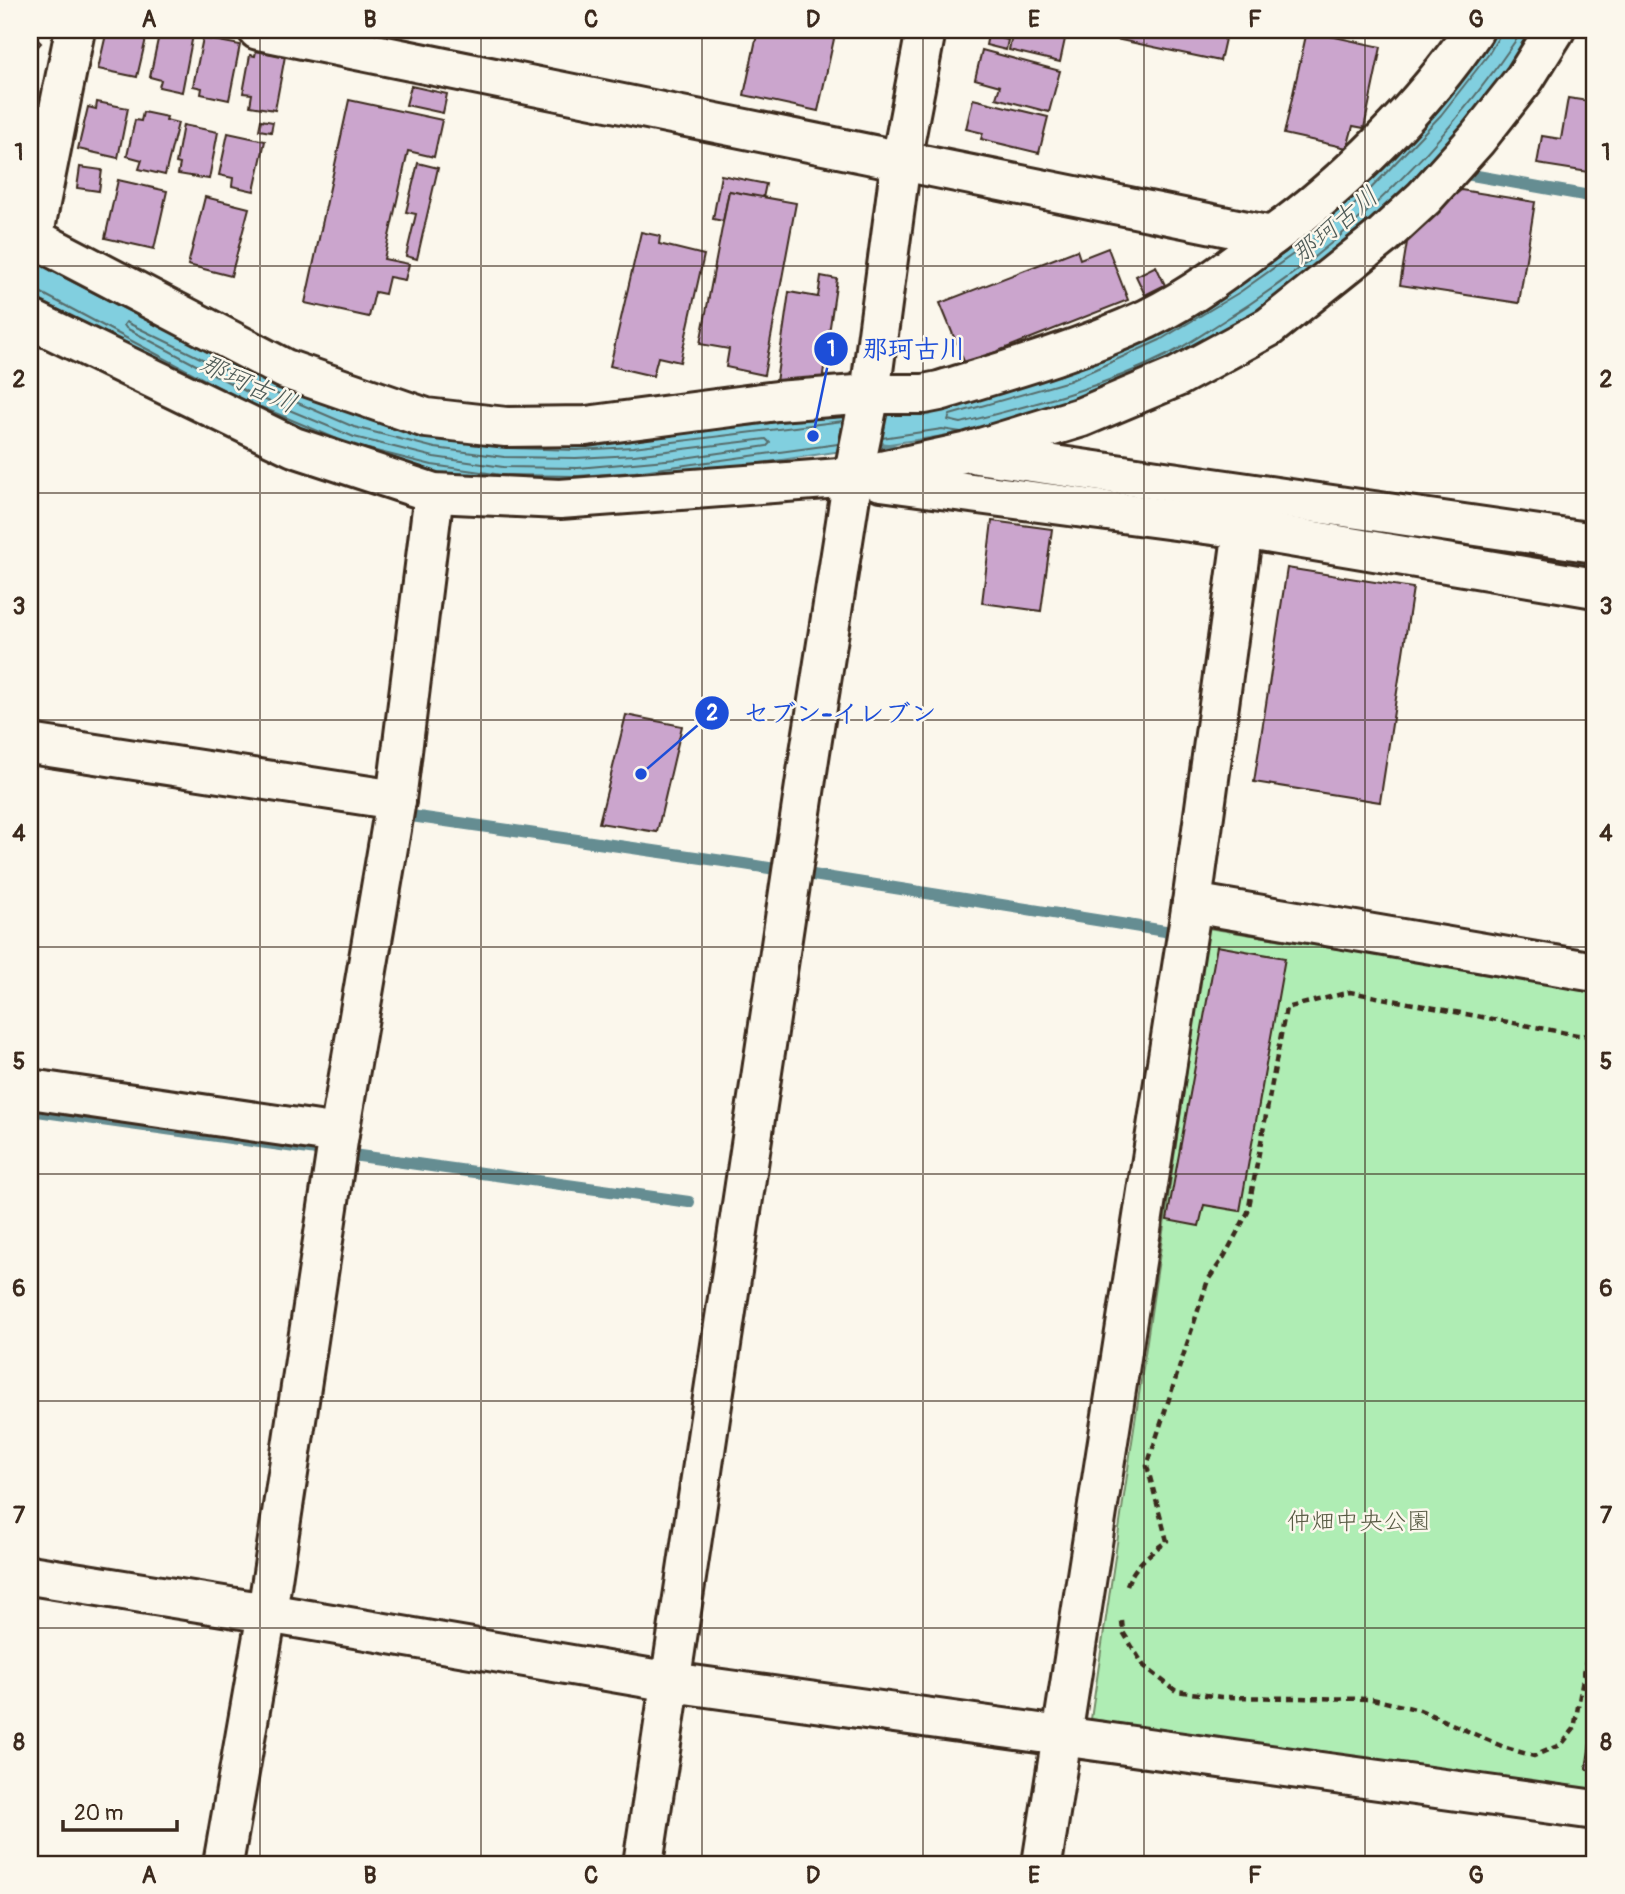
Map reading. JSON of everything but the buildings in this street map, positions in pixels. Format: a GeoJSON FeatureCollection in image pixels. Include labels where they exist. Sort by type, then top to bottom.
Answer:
{"type":"FeatureCollection","features":[{"type":"Feature","properties":{"kind":"street"},"geometry":{"type":"LineString","coordinates":[[75,30],[31,237],[285,369],[426,418],[506,428],[586,426],[777,401],[870,394],[924,394],[1059,355],[1148,318],[1221,275],[1299,216],[1378,143],[1417,101],[1474,30]]}},
{"type":"Feature","properties":{"kind":"street"},"geometry":{"type":"LineString","coordinates":[[258,30],[1272,236]]}},
{"type":"Feature","properties":{"kind":"street"},"geometry":{"type":"LineString","coordinates":[[643,1864],[853,477],[870,394],[901,162],[926,30]]}},
{"type":"Feature","properties":{"kind":"street"},"geometry":{"type":"LineString","coordinates":[[30,319],[294,447],[434,493],[560,499],[853,477],[968,452],[1082,416],[1177,377],[1269,327],[1384,235],[1424,198],[1477,139],[1525,78],[1555,30]]}},
{"type":"Feature","properties":{"kind":"street"},"geometry":{"type":"LineString","coordinates":[[968,452],[1595,587]]}},
{"type":"Feature","properties":{"kind":"street"},"geometry":{"type":"LineString","coordinates":[[853,477],[1595,543]]}},
{"type":"Feature","properties":{"kind":"street"},"geometry":{"type":"LineString","coordinates":[[223,1864],[267,1613],[339,1134],[396,800],[434,493]]}},
{"type":"Feature","properties":{"kind":"street"},"geometry":{"type":"LineString","coordinates":[[1042,1864],[1192,903],[1243,511]]}},
{"type":"Feature","properties":{"kind":"street"},"geometry":{"type":"LineString","coordinates":[[30,744],[396,800]]}},
{"type":"Feature","properties":{"kind":"street"},"geometry":{"type":"LineString","coordinates":[[1192,903],[1595,972]]}},
{"type":"Feature","properties":{"kind":"street"},"geometry":{"type":"LineString","coordinates":[[30,1089],[339,1134]]}},
{"type":"Feature","properties":{"kind":"street"},"geometry":{"type":"LineString","coordinates":[[30,1575],[671,1682],[1595,1810]]}},
{"type":"Feature","properties":{"kind":"path"},"geometry":{"type":"LineString","coordinates":[[1124,1594],[1131,1574],[1149,1554],[1167,1541],[1147,1466],[1208,1280],[1224,1257],[1248,1212],[1286,1008],[1350,992],[1577,1035],[1595,1036]]}},
{"type":"Feature","properties":{"kind":"path"},"geometry":{"type":"LineString","coordinates":[[1121,1613],[1123,1632],[1144,1666],[1176,1691],[1222,1697],[1372,1699],[1420,1710],[1506,1748],[1534,1756],[1562,1744],[1574,1729],[1590,1639],[1595,1637]]}},
{"type":"Feature","properties":{"kind":"green space","name":"仲畑中央公園"},"geometry":{"type":"Polygon","coordinates":[[[1208,928],[1595,990],[1595,1796],[1091,1719],[1208,928]]]}},
{"type":"Feature","properties":{"kind":"water"},"geometry":{"type":"Polygon","coordinates":[[[1485,30],[1542,30],[1466,133],[1334,264],[1175,369],[961,439],[943,436],[679,475],[502,482],[431,472],[350,452],[244,408],[30,295],[30,251],[263,371],[576,443],[632,440],[935,403],[1153,326],[1485,30]]]}},
{"type":"Feature","properties":{"kind":"waterway"},"geometry":{"type":"LineString","coordinates":[[1455,172],[1595,197]]}},
{"type":"Feature","properties":{"kind":"waterway"},"geometry":{"type":"LineString","coordinates":[[863,445],[904,452]]}},
{"type":"Feature","properties":{"kind":"waterway"},"geometry":{"type":"LineString","coordinates":[[1371,531],[1595,565]]}},
{"type":"Feature","properties":{"kind":"waterway"},"geometry":{"type":"LineString","coordinates":[[397,814],[744,864],[1165,931]]}},
{"type":"Feature","properties":{"kind":"waterway"},"geometry":{"type":"LineString","coordinates":[[30,1110],[689,1202]]}},
{"type":"Feature","properties":{"kind":"place","name":"那珂古川"},"geometry":{"type":"Point","coordinates":[813,436]}},
{"type":"Feature","properties":{"kind":"place","name":"セブン-イレブン"},"geometry":{"type":"Point","coordinates":[641,774]}}]}
